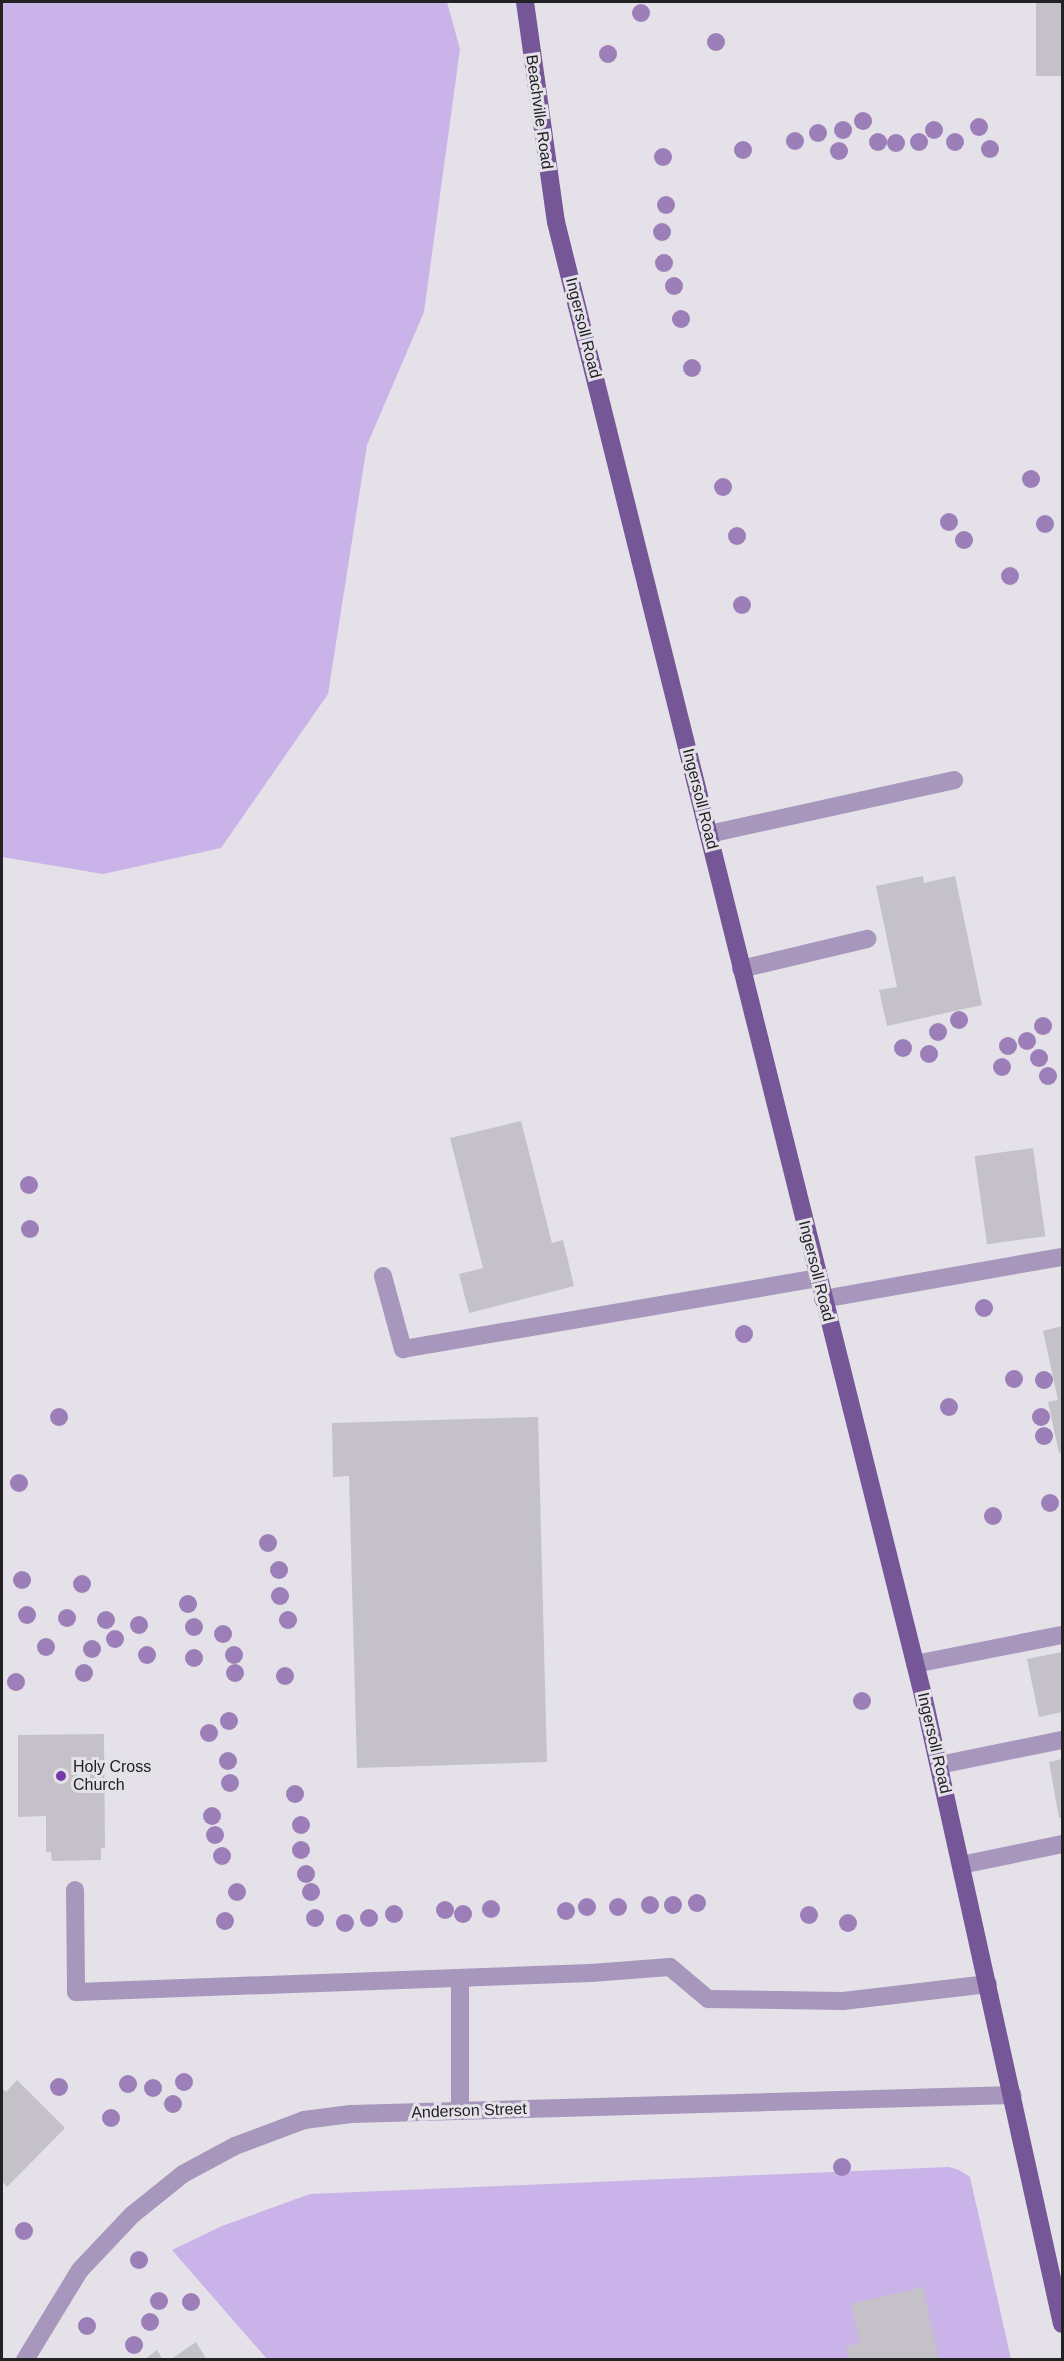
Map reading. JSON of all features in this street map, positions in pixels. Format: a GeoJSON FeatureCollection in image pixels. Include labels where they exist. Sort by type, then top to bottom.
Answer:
{"type":"FeatureCollection","features":[{"type":"Feature","properties":{"kind":"main road","name":"Beachville Road"},"geometry":{"type":"LineString","coordinates":[[525,2],[556,222]]}},
{"type":"Feature","properties":{"kind":"main road","name":"Ingersoll Road"},"geometry":{"type":"LineString","coordinates":[[556,222],[915,1664],[1013,2095],[1062,2324]]}},
{"type":"Feature","properties":{"kind":"street"},"geometry":{"type":"LineString","coordinates":[[709,834],[954,780]]}},
{"type":"Feature","properties":{"kind":"street"},"geometry":{"type":"LineString","coordinates":[[741,969],[867,939]]}},
{"type":"Feature","properties":{"kind":"street"},"geometry":{"type":"LineString","coordinates":[[823,1299],[1062,1257]]}},
{"type":"Feature","properties":{"kind":"street"},"geometry":{"type":"LineString","coordinates":[[383,1276],[403,1348],[818,1278]]}},
{"type":"Feature","properties":{"kind":"street"},"geometry":{"type":"LineString","coordinates":[[915,1664],[1062,1635]]}},
{"type":"Feature","properties":{"kind":"street"},"geometry":{"type":"LineString","coordinates":[[939,1765],[1062,1740]]}},
{"type":"Feature","properties":{"kind":"street"},"geometry":{"type":"LineString","coordinates":[[961,1865],[1062,1844]]}},
{"type":"Feature","properties":{"kind":"street"},"geometry":{"type":"LineString","coordinates":[[75,1890],[76,1992],[591,1973],[670,1967],[708,1999],[843,2001],[988,1984]]}},
{"type":"Feature","properties":{"kind":"street"},"geometry":{"type":"LineString","coordinates":[[460,1978],[460,2111]]}},
{"type":"Feature","properties":{"kind":"street","name":"Anderson Street"},"geometry":{"type":"LineString","coordinates":[[25,2360],[80,2270],[132,2215],[183,2174],[235,2146],[304,2120],[351,2114],[1013,2095]]}},
{"type":"Feature","properties":{"kind":"shaded area"},"geometry":{"type":"Polygon","coordinates":[[[2,2],[447,2],[460,49],[424,312],[367,445],[328,694],[221,848],[103,874],[2,857],[2,2]]]}},
{"type":"Feature","properties":{"kind":"shaded area"},"geometry":{"type":"Polygon","coordinates":[[[949,2167],[970,2177],[1011,2359],[267,2359],[172,2250],[222,2226],[310,2194],[949,2167]]]}},
{"type":"Feature","properties":{"kind":"building"},"geometry":{"type":"Polygon","coordinates":[[[1036,2],[1062,2],[1062,76],[1036,76],[1036,2]]]}},
{"type":"Feature","properties":{"kind":"building"},"geometry":{"type":"Polygon","coordinates":[[[923,876],[924,883],[955,876],[982,1005],[887,1026],[879,990],[897,987],[876,886],[923,876]]]}},
{"type":"Feature","properties":{"kind":"building"},"geometry":{"type":"Polygon","coordinates":[[[521,1121],[552,1243],[563,1240],[574,1286],[469,1313],[459,1274],[483,1268],[450,1138],[521,1121]]]}},
{"type":"Feature","properties":{"kind":"building"},"geometry":{"type":"Polygon","coordinates":[[[1033,1148],[1045,1236],[987,1244],[975,1156],[1033,1148]]]}},
{"type":"Feature","properties":{"kind":"building"},"geometry":{"type":"Polygon","coordinates":[[[1062,1326],[1062,1452],[1059,1453],[1048,1402],[1058,1400],[1043,1331],[1062,1326]]]}},
{"type":"Feature","properties":{"kind":"building"},"geometry":{"type":"Polygon","coordinates":[[[538,1417],[547,1762],[357,1768],[349,1476],[333,1477],[332,1423],[538,1417]]]}},
{"type":"Feature","properties":{"kind":"building"},"geometry":{"type":"Polygon","coordinates":[[[1062,1652],[1062,1712],[1039,1717],[1027,1659],[1062,1652]]]}},
{"type":"Feature","properties":{"kind":"building","name":"Holy Cross Church"},"geometry":{"type":"Polygon","coordinates":[[[104,1734],[105,1848],[101,1848],[101,1860],[52,1861],[51,1852],[46,1852],[46,1816],[18,1817],[18,1735],[104,1734]]]}},
{"type":"Feature","properties":{"kind":"building"},"geometry":{"type":"Polygon","coordinates":[[[1062,1759],[1062,1817],[1059,1818],[1049,1762],[1062,1759]]]}},
{"type":"Feature","properties":{"kind":"building"},"geometry":{"type":"Polygon","coordinates":[[[17,2080],[65,2128],[7,2187],[2,2181],[2,2088],[6,2092],[17,2080]]]}},
{"type":"Feature","properties":{"kind":"building"},"geometry":{"type":"Polygon","coordinates":[[[923,2287],[939,2360],[849,2360],[846,2346],[860,2343],[851,2304],[923,2287]]]}},
{"type":"Feature","properties":{"kind":"building"},"geometry":{"type":"Polygon","coordinates":[[[196,2342],[207,2360],[170,2360],[196,2342]]]}},
{"type":"Feature","properties":{"kind":"building"},"geometry":{"type":"Polygon","coordinates":[[[157,2350],[163,2360],[144,2360],[157,2350]]]}},
{"type":"Feature","properties":{"kind":"place","name":"Holy Cross Church"},"geometry":{"type":"Point","coordinates":[61,1776]}}]}
